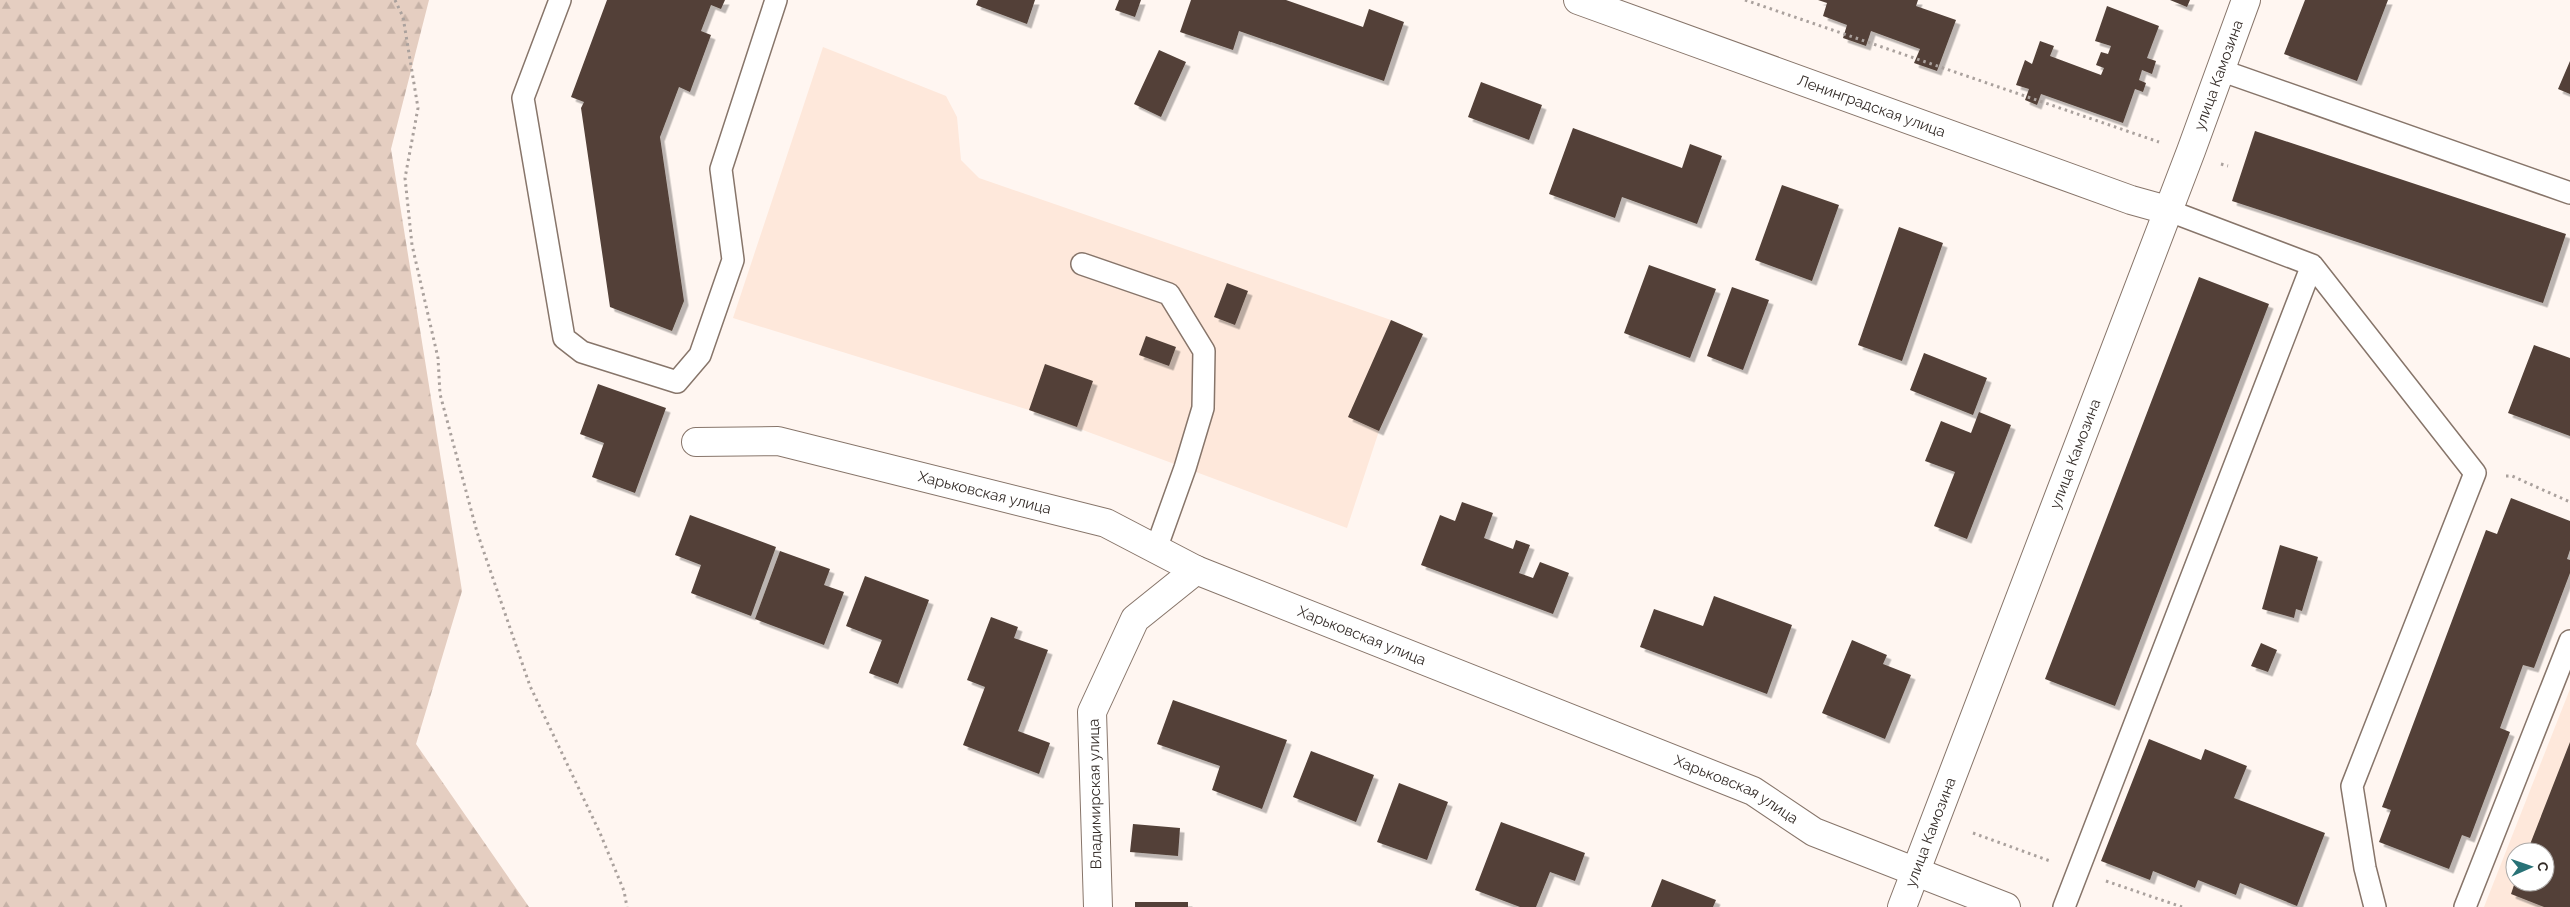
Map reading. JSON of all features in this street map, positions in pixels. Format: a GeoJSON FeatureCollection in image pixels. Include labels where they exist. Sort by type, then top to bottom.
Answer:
{"type":"FeatureCollection","features":[{"type":"Feature","properties":{"kind":"street","name":"Ленинградская улица"},"geometry":{"type":"LineString","coordinates":[[1578,0],[2131,200],[2167,210]]}},
{"type":"Feature","properties":{"kind":"street","name":"улица Камозина"},"geometry":{"type":"LineString","coordinates":[[1902,907],[2191,151],[2246,0]]}},
{"type":"Feature","properties":{"kind":"street","name":"Харьковская улица"},"geometry":{"type":"LineString","coordinates":[[696,442],[778,441],[1106,523],[1196,570],[1753,791],[1814,832],[1915,874],[2006,907]]}},
{"type":"Feature","properties":{"kind":"street","name":"Владимирская улица"},"geometry":{"type":"LineString","coordinates":[[1098,907],[1092,712],[1135,619],[1196,570]]}},
{"type":"Feature","properties":{"kind":"lane"},"geometry":{"type":"LineString","coordinates":[[560,0],[523,98],[564,338],[582,352],[677,382],[700,356],[733,260],[721,169],[776,0]]}},
{"type":"Feature","properties":{"kind":"lane"},"geometry":{"type":"LineString","coordinates":[[2220,70],[2570,193]]}},
{"type":"Feature","properties":{"kind":"lane"},"geometry":{"type":"LineString","coordinates":[[2167,210],[2312,265],[2475,473],[2352,786],[2365,868],[2375,907]]}},
{"type":"Feature","properties":{"kind":"lane"},"geometry":{"type":"LineString","coordinates":[[1082,264],[1169,294],[1204,351],[1203,408],[1185,468],[1156,549]]}},
{"type":"Feature","properties":{"kind":"lane"},"geometry":{"type":"LineString","coordinates":[[2064,907],[2312,265]]}},
{"type":"Feature","properties":{"kind":"lane"},"geometry":{"type":"LineString","coordinates":[[2464,907],[2570,640]]}},
{"type":"Feature","properties":{"kind":"path"},"geometry":{"type":"LineString","coordinates":[[395,0],[403,17],[418,108],[405,178],[412,245],[438,358],[440,394],[477,532],[530,686],[600,833],[624,891],[627,907]]}},
{"type":"Feature","properties":{"kind":"path"},"geometry":{"type":"LineString","coordinates":[[1745,0],[2152,140],[2191,151],[2228,166]]}},
{"type":"Feature","properties":{"kind":"path"},"geometry":{"type":"LineString","coordinates":[[2475,473],[2512,476],[2570,502]]}},
{"type":"Feature","properties":{"kind":"shaded area"},"geometry":{"type":"Polygon","coordinates":[[[823,47],[946,96],[957,117],[961,160],[979,178],[1391,320],[1423,334],[1379,431],[1347,528],[1029,410],[733,318],[823,47]]]}},
{"type":"Feature","properties":{"kind":"shaded area"},"geometry":{"type":"Polygon","coordinates":[[[2570,689],[2570,907],[2484,907],[2505,854],[2505,892],[2555,892],[2555,842],[2510,842],[2570,689]]]}},
{"type":"Feature","properties":{"kind":"green space"},"geometry":{"type":"Polygon","coordinates":[[[0,0],[429,0],[391,149],[462,591],[416,744],[529,907],[0,907],[0,0]]]}},
{"type":"Feature","properties":{"kind":"building"},"geometry":{"type":"Polygon","coordinates":[[[607,0],[725,0],[721,9],[711,5],[701,31],[711,35],[690,92],[679,87],[660,137],[684,301],[672,331],[610,307],[581,108],[584,102],[571,97],[607,0]]]}},
{"type":"Feature","properties":{"kind":"building"},"geometry":{"type":"Polygon","coordinates":[[[978,0],[1035,0],[1027,24],[976,5],[978,0]]]}},
{"type":"Feature","properties":{"kind":"building"},"geometry":{"type":"Polygon","coordinates":[[[1119,0],[1141,0],[1135,17],[1115,10],[1119,0]]]}},
{"type":"Feature","properties":{"kind":"building"},"geometry":{"type":"Polygon","coordinates":[[[1191,0],[1286,0],[1363,27],[1369,9],[1404,22],[1384,81],[1239,31],[1233,50],[1180,32],[1191,0]]]}},
{"type":"Feature","properties":{"kind":"building"},"geometry":{"type":"Polygon","coordinates":[[[1818,0],[1918,0],[1916,6],[1956,20],[1937,71],[1914,63],[1920,49],[1871,31],[1866,46],[1843,38],[1847,25],[1823,16],[1827,3],[1818,0]]]}},
{"type":"Feature","properties":{"kind":"building"},"geometry":{"type":"Polygon","coordinates":[[[2170,0],[2190,0],[2187,7],[2170,0]]]}},
{"type":"Feature","properties":{"kind":"building"},"geometry":{"type":"Polygon","coordinates":[[[2305,0],[2388,0],[2357,81],[2284,54],[2305,0]]]}},
{"type":"Feature","properties":{"kind":"building"},"geometry":{"type":"Polygon","coordinates":[[[2107,6],[2159,26],[2147,58],[2156,61],[2152,74],[2142,70],[2139,80],[2146,83],[2143,92],[2135,89],[2123,123],[2041,94],[2037,105],[2025,100],[2029,89],[2016,85],[2025,60],[2032,64],[2040,41],[2054,46],[2050,56],[2101,75],[2104,68],[2096,65],[2101,52],[2108,54],[2111,46],[2095,41],[2107,6]]]}},
{"type":"Feature","properties":{"kind":"building"},"geometry":{"type":"Polygon","coordinates":[[[1159,50],[1186,62],[1161,117],[1134,104],[1159,50]]]}},
{"type":"Feature","properties":{"kind":"building"},"geometry":{"type":"Polygon","coordinates":[[[2570,61],[2570,94],[2558,89],[2570,61]]]}},
{"type":"Feature","properties":{"kind":"building"},"geometry":{"type":"Polygon","coordinates":[[[1481,82],[1542,105],[1529,140],[1468,117],[1481,82]]]}},
{"type":"Feature","properties":{"kind":"building"},"geometry":{"type":"Polygon","coordinates":[[[1573,128],[1682,168],[1690,144],[1722,156],[1697,224],[1622,197],[1615,218],[1549,194],[1573,128]]]}},
{"type":"Feature","properties":{"kind":"building"},"geometry":{"type":"Polygon","coordinates":[[[2255,131],[2566,234],[2543,303],[2232,201],[2255,131]]]}},
{"type":"Feature","properties":{"kind":"building"},"geometry":{"type":"Polygon","coordinates":[[[1782,185],[1839,205],[1812,281],[1755,260],[1782,185]]]}},
{"type":"Feature","properties":{"kind":"building"},"geometry":{"type":"Polygon","coordinates":[[[1899,227],[1943,243],[1902,361],[1858,345],[1899,227]]]}},
{"type":"Feature","properties":{"kind":"building"},"geometry":{"type":"Polygon","coordinates":[[[1649,265],[1716,289],[1690,358],[1624,333],[1649,265]]]}},
{"type":"Feature","properties":{"kind":"building"},"geometry":{"type":"Polygon","coordinates":[[[2199,277],[2269,304],[2115,706],[2045,679],[2199,277]]]}},
{"type":"Feature","properties":{"kind":"building"},"geometry":{"type":"Polygon","coordinates":[[[1227,283],[1248,291],[1235,325],[1214,317],[1227,283]]]}},
{"type":"Feature","properties":{"kind":"building"},"geometry":{"type":"Polygon","coordinates":[[[1732,287],[1769,300],[1743,370],[1707,356],[1732,287]]]}},
{"type":"Feature","properties":{"kind":"building"},"geometry":{"type":"Polygon","coordinates":[[[1391,320],[1423,334],[1379,431],[1348,417],[1391,320]]]}},
{"type":"Feature","properties":{"kind":"building"},"geometry":{"type":"Polygon","coordinates":[[[1146,336],[1176,347],[1169,366],[1139,355],[1146,336]]]}},
{"type":"Feature","properties":{"kind":"building"},"geometry":{"type":"Polygon","coordinates":[[[2534,345],[2570,358],[2570,436],[2508,413],[2534,345]]]}},
{"type":"Feature","properties":{"kind":"building"},"geometry":{"type":"Polygon","coordinates":[[[1924,353],[1987,378],[1973,415],[1910,390],[1924,353]]]}},
{"type":"Feature","properties":{"kind":"building"},"geometry":{"type":"Polygon","coordinates":[[[1045,364],[1093,381],[1077,427],[1029,410],[1045,364]]]}},
{"type":"Feature","properties":{"kind":"building"},"geometry":{"type":"Polygon","coordinates":[[[598,384],[666,408],[635,493],[592,477],[604,443],[580,434],[598,384]]]}},
{"type":"Feature","properties":{"kind":"building"},"geometry":{"type":"Polygon","coordinates":[[[1979,412],[2011,425],[1967,539],[1934,526],[1955,472],[1925,461],[1941,421],[1971,433],[1979,412]]]}},
{"type":"Feature","properties":{"kind":"building"},"geometry":{"type":"Polygon","coordinates":[[[2511,498],[2570,521],[2570,550],[2567,559],[2570,560],[2570,573],[2534,668],[2523,665],[2500,728],[2510,732],[2470,838],[2462,835],[2449,869],[2379,842],[2391,810],[2382,807],[2486,530],[2497,534],[2511,498]]]}},
{"type":"Feature","properties":{"kind":"building"},"geometry":{"type":"Polygon","coordinates":[[[1462,502],[1493,513],[1484,538],[1513,549],[1516,540],[1530,545],[1519,573],[1533,578],[1540,562],[1569,573],[1553,614],[1421,565],[1440,515],[1455,521],[1462,502]]]}},
{"type":"Feature","properties":{"kind":"building"},"geometry":{"type":"Polygon","coordinates":[[[690,515],[776,547],[751,616],[691,593],[701,565],[675,555],[690,515]]]}},
{"type":"Feature","properties":{"kind":"building"},"geometry":{"type":"Polygon","coordinates":[[[2280,545],[2318,557],[2302,611],[2296,609],[2294,618],[2262,609],[2280,545]]]}},
{"type":"Feature","properties":{"kind":"building"},"geometry":{"type":"Polygon","coordinates":[[[780,551],[830,569],[824,585],[844,592],[824,645],[755,619],[780,551]]]}},
{"type":"Feature","properties":{"kind":"building"},"geometry":{"type":"Polygon","coordinates":[[[865,576],[929,600],[898,684],[869,673],[882,640],[846,626],[865,576]]]}},
{"type":"Feature","properties":{"kind":"building"},"geometry":{"type":"Polygon","coordinates":[[[1714,596],[1792,625],[1767,694],[1640,647],[1654,609],[1703,626],[1714,596]]]}},
{"type":"Feature","properties":{"kind":"building"},"geometry":{"type":"Polygon","coordinates":[[[991,617],[1018,627],[1014,638],[1048,650],[1018,731],[1050,743],[1039,774],[963,745],[985,687],[967,680],[991,617]]]}},
{"type":"Feature","properties":{"kind":"building"},"geometry":{"type":"Polygon","coordinates":[[[1852,640],[1887,655],[1883,664],[1911,675],[1885,739],[1822,713],[1852,640]]]}},
{"type":"Feature","properties":{"kind":"building"},"geometry":{"type":"Polygon","coordinates":[[[2261,643],[2277,650],[2268,672],[2251,666],[2261,643]]]}},
{"type":"Feature","properties":{"kind":"building"},"geometry":{"type":"Polygon","coordinates":[[[1173,700],[1287,740],[1262,809],[1212,790],[1220,766],[1157,744],[1173,700]]]}},
{"type":"Feature","properties":{"kind":"building"},"geometry":{"type":"Polygon","coordinates":[[[2149,739],[2201,760],[2205,749],[2247,766],[2234,798],[2325,833],[2297,906],[2240,883],[2236,895],[2198,880],[2195,888],[2153,871],[2150,880],[2101,861],[2149,739]]]}},
{"type":"Feature","properties":{"kind":"building"},"geometry":{"type":"Polygon","coordinates":[[[2570,742],[2570,907],[2544,907],[2511,894],[2512,892],[2555,892],[2555,842],[2531,842],[2570,742]]]}},
{"type":"Feature","properties":{"kind":"building"},"geometry":{"type":"Polygon","coordinates":[[[1311,751],[1374,775],[1356,822],[1293,797],[1311,751]]]}},
{"type":"Feature","properties":{"kind":"building"},"geometry":{"type":"Polygon","coordinates":[[[1399,783],[1448,802],[1427,860],[1377,842],[1399,783]]]}},
{"type":"Feature","properties":{"kind":"building"},"geometry":{"type":"Polygon","coordinates":[[[1501,822],[1585,853],[1575,881],[1550,872],[1536,907],[1520,907],[1475,890],[1501,822]]]}},
{"type":"Feature","properties":{"kind":"building"},"geometry":{"type":"Polygon","coordinates":[[[1133,824],[1180,828],[1178,856],[1130,852],[1133,824]]]}},
{"type":"Feature","properties":{"kind":"building"},"geometry":{"type":"Polygon","coordinates":[[[1662,879],[1716,900],[1713,907],[1651,907],[1662,879]]]}},
{"type":"Feature","properties":{"kind":"building"},"geometry":{"type":"Polygon","coordinates":[[[1135,902],[1188,902],[1188,907],[1135,907],[1135,902]]]}}]}
